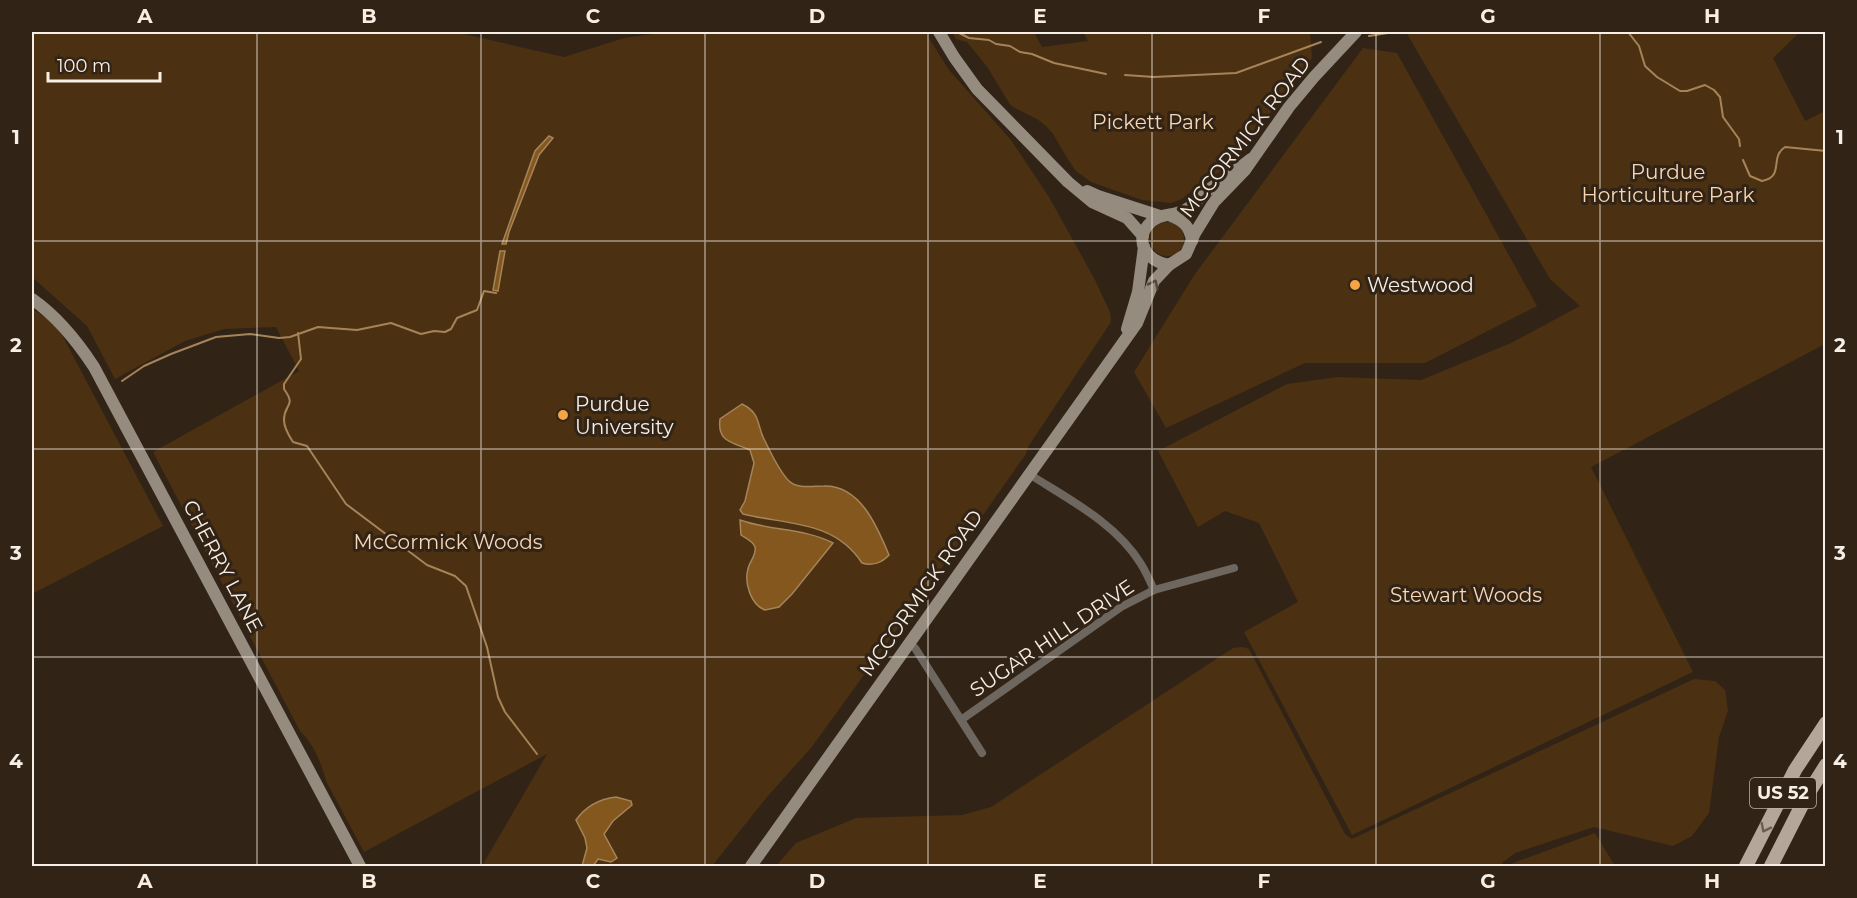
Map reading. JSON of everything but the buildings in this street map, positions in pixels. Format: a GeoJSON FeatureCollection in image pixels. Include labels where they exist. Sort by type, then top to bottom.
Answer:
{"type":"FeatureCollection","features":[{"type":"Feature","properties":{"kind":"main road","name":"US 52"},"geometry":{"type":"LineString","coordinates":[[1746,867],[1795,770],[1826,723]]}},
{"type":"Feature","properties":{"kind":"main road","name":"US 52"},"geometry":{"type":"LineString","coordinates":[[1771,867],[1806,797],[1826,765]]}},
{"type":"Feature","properties":{"kind":"street"},"geometry":{"type":"LineString","coordinates":[[939,32],[977,89],[1068,182],[1092,202],[1127,218],[1144,242],[1151,258],[1169,265],[1186,254],[1192,241],[1184,222],[1098,196],[1054,167]]}},
{"type":"Feature","properties":{"kind":"street","name":"MCCORMICK ROAD"},"geometry":{"type":"LineString","coordinates":[[1192,241],[1204,216],[1214,202],[1245,170],[1314,76],[1356,32]]}},
{"type":"Feature","properties":{"kind":"street"},"geometry":{"type":"LineString","coordinates":[[1144,242],[1149,224],[1186,209],[1251,159]]}},
{"type":"Feature","properties":{"kind":"street","name":"MCCORMICK ROAD"},"geometry":{"type":"LineString","coordinates":[[1122,342],[1138,292],[1144,242]]}},
{"type":"Feature","properties":{"kind":"street","name":"MCCORMICK ROAD"},"geometry":{"type":"LineString","coordinates":[[751,867],[1137,323],[1154,281],[1169,265]]}},
{"type":"Feature","properties":{"kind":"street","name":"CHERRY LANE"},"geometry":{"type":"LineString","coordinates":[[32,299],[57,319],[78,342],[94,367],[360,867]]}},
{"type":"Feature","properties":{"kind":"street"},"geometry":{"type":"LineString","coordinates":[[1029,474],[1115,534],[1141,564],[1154,590]]}},
{"type":"Feature","properties":{"kind":"street","name":"SUGAR HILL DRIVE"},"geometry":{"type":"LineString","coordinates":[[961,720],[1121,607],[1154,590],[1234,568]]}},
{"type":"Feature","properties":{"kind":"street"},"geometry":{"type":"LineString","coordinates":[[909,643],[915,648],[982,753]]}},
{"type":"Feature","properties":{"kind":"green space","name":"McCormick Woods"},"geometry":{"type":"Polygon","coordinates":[[[32,32],[455,32],[564,57],[624,38],[668,32],[925,32],[949,70],[1011,140],[1049,197],[1094,278],[1110,312],[1111,322],[1028,447],[1026,454],[983,515],[975,522],[811,748],[767,797],[712,866],[482,866],[547,754],[364,852],[326,781],[316,754],[300,731],[153,452],[299,371],[276,327],[224,329],[185,341],[115,379],[87,326],[32,277],[32,32]]]}},
{"type":"Feature","properties":{"kind":"green space","name":"Pickett Park"},"geometry":{"type":"Polygon","coordinates":[[[952,32],[1034,32],[1042,47],[1088,41],[1083,32],[1310,32],[1312,58],[1238,156],[1223,170],[1197,186],[1182,199],[1171,203],[1142,200],[1091,182],[1076,171],[1046,126],[1009,103],[988,68],[967,42],[956,39],[952,32]]]}},
{"type":"Feature","properties":{"kind":"green space"},"geometry":{"type":"Polygon","coordinates":[[[1406,32],[1800,32],[1773,58],[1805,121],[1825,111],[1825,344],[1591,467],[1693,672],[1352,835],[1244,632],[1298,602],[1259,523],[1225,511],[1198,527],[1158,451],[1287,384],[1338,377],[1421,380],[1511,343],[1580,306],[1550,279],[1406,32]]]}},
{"type":"Feature","properties":{"kind":"green space"},"geometry":{"type":"Polygon","coordinates":[[[1363,48],[1397,53],[1537,306],[1425,363],[1305,363],[1166,428],[1134,372],[1195,274],[1363,48]]]}},
{"type":"Feature","properties":{"kind":"green space"},"geometry":{"type":"Polygon","coordinates":[[[1167,222],[1179,227],[1184,239],[1179,251],[1167,256],[1155,251],[1150,239],[1155,227],[1167,222]]]}},
{"type":"Feature","properties":{"kind":"green space"},"geometry":{"type":"Polygon","coordinates":[[[32,309],[50,320],[62,335],[163,526],[32,594],[32,309]]]}},
{"type":"Feature","properties":{"kind":"green space"},"geometry":{"type":"Polygon","coordinates":[[[1233,648],[1249,649],[1345,834],[1352,839],[1694,679],[1715,681],[1725,690],[1728,711],[1719,737],[1709,813],[1692,836],[1673,846],[1594,827],[1515,853],[1502,863],[1504,866],[776,866],[796,843],[856,818],[962,815],[991,807],[1233,648]]]}},
{"type":"Feature","properties":{"kind":"green space"},"geometry":{"type":"Polygon","coordinates":[[[1595,833],[1615,866],[1505,866],[1595,833]]]}},
{"type":"Feature","properties":{"kind":"shaded area"},"geometry":{"type":"Polygon","coordinates":[[[549,136],[553,138],[539,155],[506,244],[502,244],[535,151],[549,136]]]}},
{"type":"Feature","properties":{"kind":"shaded area"},"geometry":{"type":"Polygon","coordinates":[[[500,251],[505,251],[498,291],[493,290],[500,251]]]}},
{"type":"Feature","properties":{"kind":"shaded area"},"geometry":{"type":"Polygon","coordinates":[[[742,404],[756,416],[762,435],[773,456],[792,484],[837,487],[848,492],[866,509],[889,555],[886,558],[873,564],[862,563],[851,549],[824,532],[808,526],[743,514],[740,510],[745,501],[754,463],[750,450],[723,437],[720,427],[720,419],[742,404]]]}},
{"type":"Feature","properties":{"kind":"shaded area"},"geometry":{"type":"Polygon","coordinates":[[[740,520],[799,532],[833,543],[779,607],[765,610],[752,599],[748,587],[747,575],[755,547],[751,541],[741,535],[740,520]]]}},
{"type":"Feature","properties":{"kind":"shaded area"},"geometry":{"type":"Polygon","coordinates":[[[616,797],[631,801],[632,805],[613,821],[604,834],[617,858],[611,862],[598,859],[593,866],[582,866],[587,848],[576,820],[593,804],[616,797]]]}},
{"type":"Feature","properties":{"kind":"waterway"},"geometry":{"type":"LineString","coordinates":[[957,32],[969,38],[989,40],[996,44],[1010,46],[1020,52],[1054,63],[1106,74]]}},
{"type":"Feature","properties":{"kind":"waterway"},"geometry":{"type":"LineString","coordinates":[[1369,36],[1394,32]]}},
{"type":"Feature","properties":{"kind":"waterway"},"geometry":{"type":"LineString","coordinates":[[1628,32],[1639,46],[1645,66],[1657,77],[1680,91],[1705,85],[1714,90],[1720,97],[1723,117],[1739,139],[1740,146]]}},
{"type":"Feature","properties":{"kind":"waterway"},"geometry":{"type":"LineString","coordinates":[[1125,75],[1154,77],[1236,73],[1321,42]]}},
{"type":"Feature","properties":{"kind":"waterway"},"geometry":{"type":"LineString","coordinates":[[1743,160],[1750,176],[1762,181],[1773,175],[1780,151],[1785,147],[1826,151]]}},
{"type":"Feature","properties":{"kind":"waterway"},"geometry":{"type":"LineString","coordinates":[[122,381],[144,366],[216,337],[250,334],[279,338],[290,337],[318,327],[357,330],[391,323],[421,334],[434,331],[445,332],[451,329],[457,318],[477,310],[484,291],[496,293]]}},
{"type":"Feature","properties":{"kind":"waterway"},"geometry":{"type":"LineString","coordinates":[[298,333],[301,359],[284,384],[290,402],[284,420],[288,435],[293,442],[307,446],[346,504],[427,565],[455,576],[466,586],[487,647],[498,697],[505,712],[537,754]]}},
{"type":"Feature","properties":{"kind":"place","name":"Westwood"},"geometry":{"type":"Point","coordinates":[1355,285]}},
{"type":"Feature","properties":{"kind":"place","name":"Purdue University"},"geometry":{"type":"Point","coordinates":[563,415]}},
{"type":"Feature","properties":{"kind":"park label","name":"Purdue Horticulture Park"},"geometry":{"type":"Point","coordinates":[1668,184]}},
{"type":"Feature","properties":{"kind":"park label","name":"Stewart Woods"},"geometry":{"type":"Point","coordinates":[1466,595]}}]}
